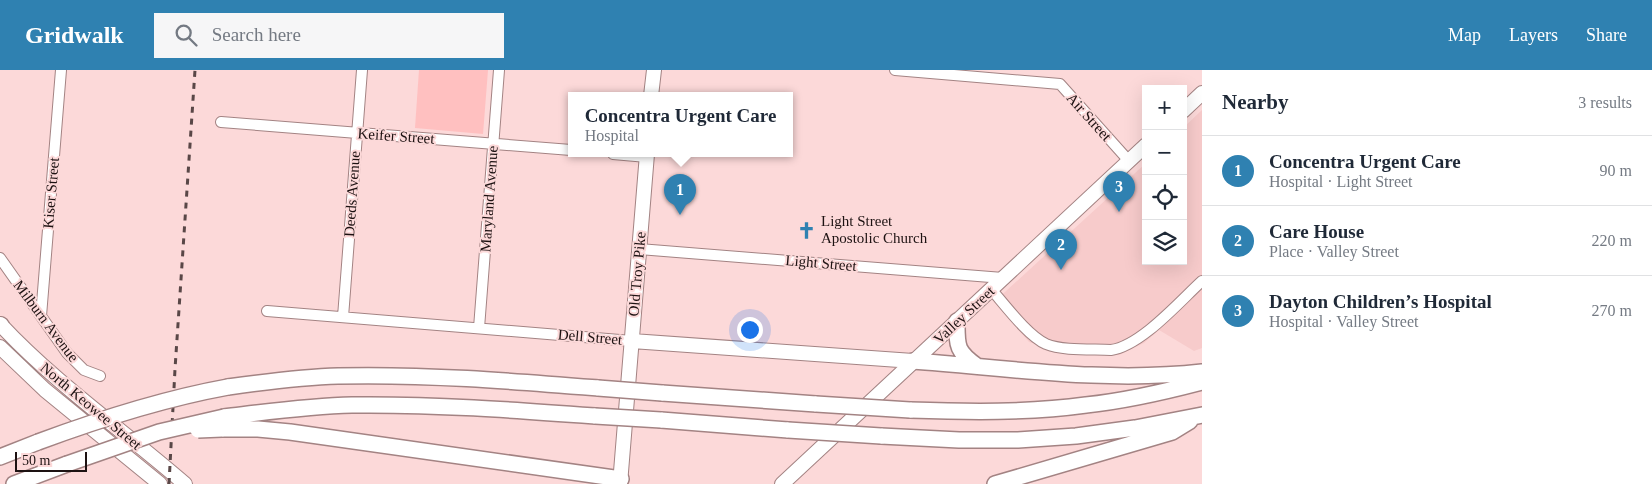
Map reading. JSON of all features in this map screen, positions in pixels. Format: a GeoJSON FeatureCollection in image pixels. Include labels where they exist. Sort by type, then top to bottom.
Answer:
{"type":"FeatureCollection","features":[{"type":"Feature","properties":{"kind":"highway"},"geometry":{"type":"LineString","coordinates":[[957,321],[958,347],[963,356],[977,366]]}},
{"type":"Feature","properties":{"kind":"highway"},"geometry":{"type":"LineString","coordinates":[[913,361],[1092,375],[1129,376],[1202,372]]}},
{"type":"Feature","properties":{"kind":"highway"},"geometry":{"type":"LineString","coordinates":[[0,457],[90,423],[146,405],[189,394],[281,380],[336,376],[415,376],[488,379],[816,404],[965,412],[1029,410],[1086,405],[1157,393],[1202,382]]}},
{"type":"Feature","properties":{"kind":"highway"},"geometry":{"type":"LineString","coordinates":[[14,484],[159,432],[223,423],[289,409],[352,405],[448,406],[959,440],[1018,440],[1076,436],[1198,416]]}},
{"type":"Feature","properties":{"kind":"highway"},"geometry":{"type":"LineString","coordinates":[[995,484],[1172,432],[1198,416]]}},
{"type":"Feature","properties":{"kind":"highway"},"geometry":{"type":"LineString","coordinates":[[223,423],[625,482]]}},
{"type":"Feature","properties":{"kind":"highway"},"geometry":{"type":"LineString","coordinates":[[573,473],[599,484]]}},
{"type":"Feature","properties":{"kind":"main road"},"geometry":{"type":"LineString","coordinates":[[652,92],[654,70]]}},
{"type":"Feature","properties":{"kind":"main road"},"geometry":{"type":"LineString","coordinates":[[1187,107],[1202,93]]}},
{"type":"Feature","properties":{"kind":"main road","name":"Valley Street"},"geometry":{"type":"LineString","coordinates":[[782,484],[1142,150]]}},
{"type":"Feature","properties":{"kind":"main road","name":"Old Troy Pike"},"geometry":{"type":"LineString","coordinates":[[625,482],[632,341],[647,157]]}},
{"type":"Feature","properties":{"kind":"main road","name":"North Keowee Street"},"geometry":{"type":"LineString","coordinates":[[0,325],[72,390],[185,484]]}},
{"type":"Feature","properties":{"kind":"main road","name":"Dell Street"},"geometry":{"type":"LineString","coordinates":[[632,341],[913,361]]}},
{"type":"Feature","properties":{"kind":"main road","name":"North Keowee Street"},"geometry":{"type":"LineString","coordinates":[[0,347],[45,390],[160,484]]}},
{"type":"Feature","properties":{"kind":"street","name":"Kiser Street"},"geometry":{"type":"LineString","coordinates":[[41,316],[61,70]]}},
{"type":"Feature","properties":{"kind":"street","name":"Deeds Avenue"},"geometry":{"type":"LineString","coordinates":[[343,318],[362,70]]}},
{"type":"Feature","properties":{"kind":"street","name":"Maryland Avenue"},"geometry":{"type":"LineString","coordinates":[[479,328],[499,70]]}},
{"type":"Feature","properties":{"kind":"street","name":"Air Street"},"geometry":{"type":"LineString","coordinates":[[895,70],[1060,84],[1129,161]]}},
{"type":"Feature","properties":{"kind":"street","name":"Keifer Street"},"geometry":{"type":"LineString","coordinates":[[222,122],[568,150]]}},
{"type":"Feature","properties":{"kind":"street","name":"Light Street"},"geometry":{"type":"LineString","coordinates":[[639,248],[1003,278]]}},
{"type":"Feature","properties":{"kind":"street","name":"Milburn Avenue"},"geometry":{"type":"LineString","coordinates":[[0,258],[66,353],[84,370],[100,376]]}},
{"type":"Feature","properties":{"kind":"street"},"geometry":{"type":"LineString","coordinates":[[991,289],[1035,337],[1045,344],[1056,347],[1111,350],[1119,349],[1136,340],[1202,281]]}},
{"type":"Feature","properties":{"kind":"street","name":"Dell Street"},"geometry":{"type":"LineString","coordinates":[[267,311],[632,341]]}},
{"type":"Feature","properties":{"kind":"shaded area"},"geometry":{"type":"Polygon","coordinates":[[[419,70],[488,70],[483,134],[415,128],[419,70]]]}},
{"type":"Feature","properties":{"kind":"shaded area"},"geometry":{"type":"Polygon","coordinates":[[[1202,110],[1202,348],[1194,351],[1159,330],[1144,343],[1119,355],[1086,355],[1052,349],[1029,342],[994,302],[1142,167],[1142,265],[1187,265],[1187,124],[1202,110]]]}},
{"type":"Feature","properties":{"kind":"railway"},"geometry":{"type":"LineString","coordinates":[[169,484],[195,70]]}},
{"type":"Feature","properties":{"kind":"place","name":"Dayton Children’s Hospital"},"geometry":{"type":"Point","coordinates":[1119,212]}},
{"type":"Feature","properties":{"kind":"place","name":"Concentra Urgent Care"},"geometry":{"type":"Point","coordinates":[680,215]}},
{"type":"Feature","properties":{"kind":"place","name":"Light Street Apostolic Church"},"geometry":{"type":"Point","coordinates":[807,230]}},
{"type":"Feature","properties":{"kind":"place","name":"Care House"},"geometry":{"type":"Point","coordinates":[1061,270]}}]}
